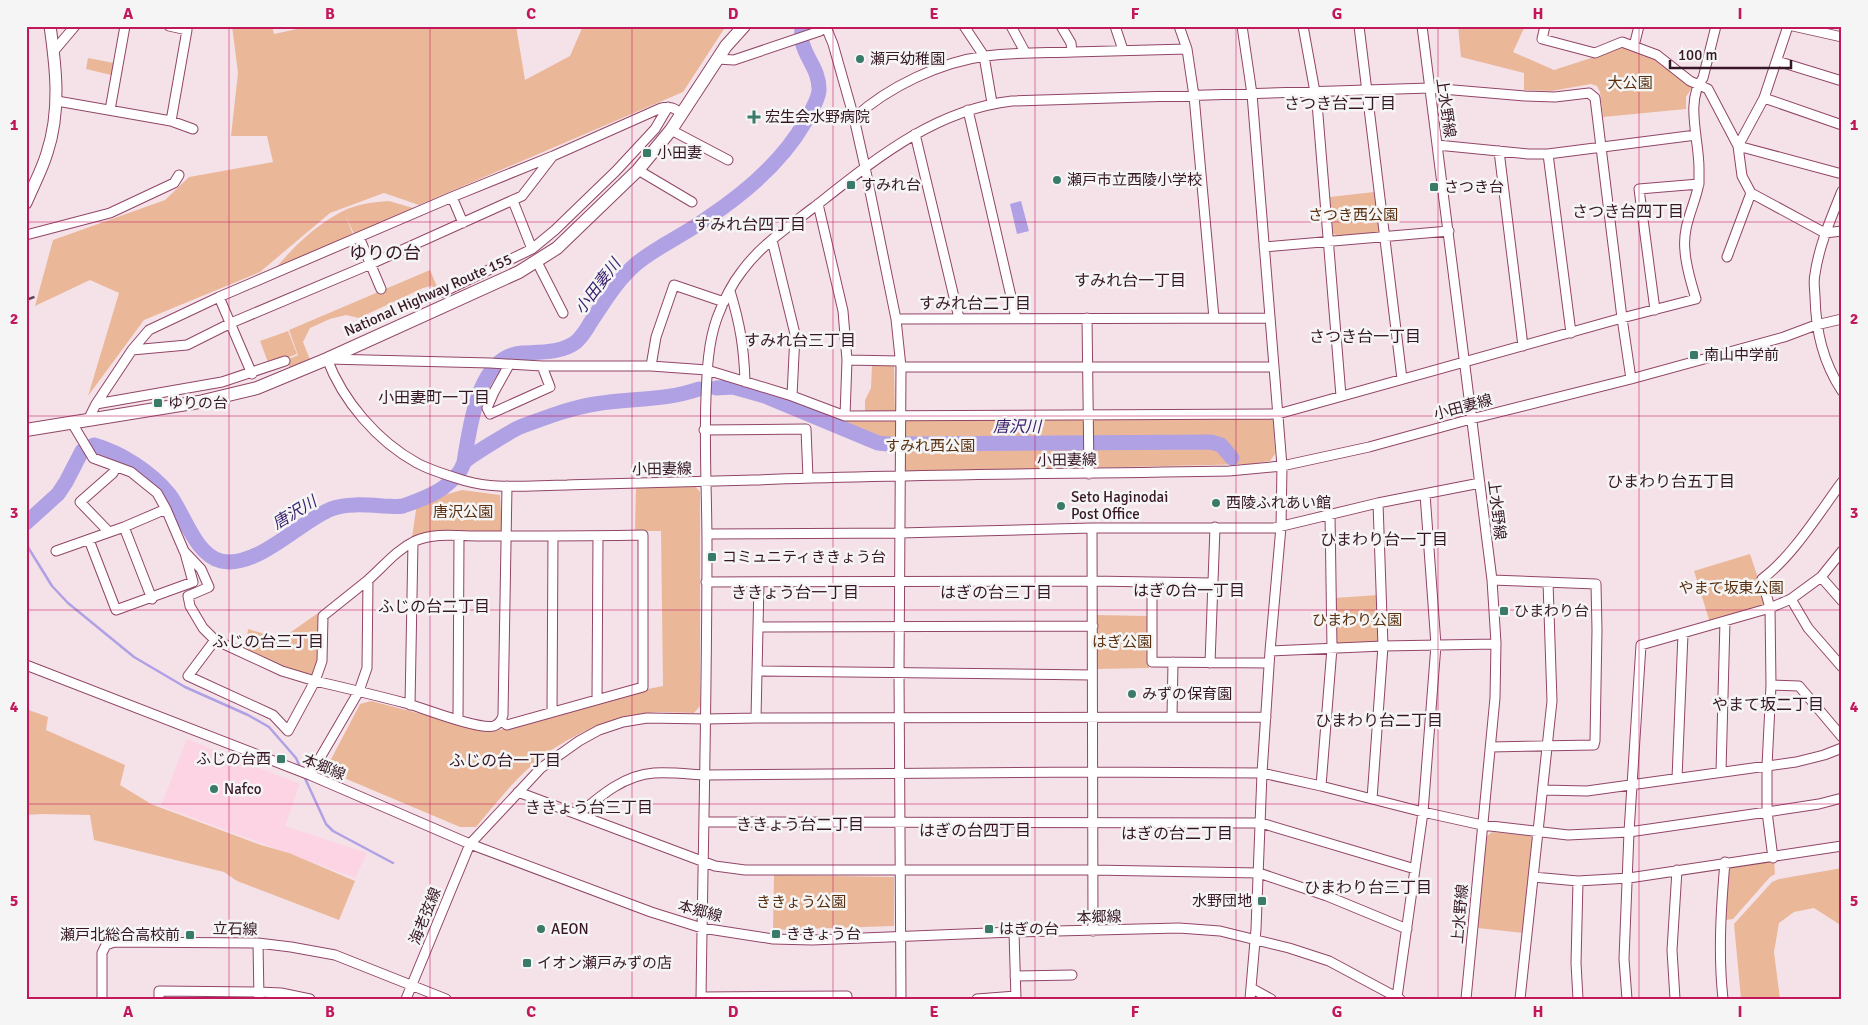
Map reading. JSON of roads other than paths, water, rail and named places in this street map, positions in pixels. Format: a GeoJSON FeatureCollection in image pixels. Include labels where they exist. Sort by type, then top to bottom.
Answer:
{"type":"FeatureCollection","features":[{"type":"Feature","properties":{"kind":"highway","name":"National Highway Route 155"},"geometry":{"type":"LineString","coordinates":[[26,430],[224,397],[278,380],[505,279],[537,262],[572,235],[638,170],[671,130],[717,59],[744,26]]}},
{"type":"Feature","properties":{"kind":"main road"},"geometry":{"type":"LineString","coordinates":[[26,203],[48,152],[57,101],[54,52],[50,26]]}},
{"type":"Feature","properties":{"kind":"street"},"geometry":{"type":"LineString","coordinates":[[54,52],[74,26]]}},
{"type":"Feature","properties":{"kind":"street"},"geometry":{"type":"LineString","coordinates":[[110,110],[125,26]]}},
{"type":"Feature","properties":{"kind":"street"},"geometry":{"type":"LineString","coordinates":[[169,26],[187,30],[171,121]]}},
{"type":"Feature","properties":{"kind":"street"},"geometry":{"type":"LineString","coordinates":[[964,26],[984,56],[992,103]]}},
{"type":"Feature","properties":{"kind":"street"},"geometry":{"type":"LineString","coordinates":[[1011,26],[1025,52]]}},
{"type":"Feature","properties":{"kind":"street"},"geometry":{"type":"LineString","coordinates":[[1061,26],[1071,43],[1072,52]]}},
{"type":"Feature","properties":{"kind":"street"},"geometry":{"type":"LineString","coordinates":[[1115,26],[1123,50]]}},
{"type":"Feature","properties":{"kind":"street"},"geometry":{"type":"LineString","coordinates":[[1179,26],[1187,49],[1194,96],[1214,318]]}},
{"type":"Feature","properties":{"kind":"street"},"geometry":{"type":"LineString","coordinates":[[1242,26],[1252,94],[1282,466],[1281,527],[1269,663],[1262,773],[1259,873],[1250,999]]}},
{"type":"Feature","properties":{"kind":"street"},"geometry":{"type":"LineString","coordinates":[[1303,26],[1315,93],[1341,396]]}},
{"type":"Feature","properties":{"kind":"street"},"geometry":{"type":"LineString","coordinates":[[1359,26],[1402,379]]}},
{"type":"Feature","properties":{"kind":"street","name":"上水野線"},"geometry":{"type":"LineString","coordinates":[[1422,26],[1492,580],[1496,644],[1495,698],[1491,748],[1466,999]]}},
{"type":"Feature","properties":{"kind":"street"},"geometry":{"type":"LineString","coordinates":[[1546,26],[1542,39],[1595,53],[1622,42],[1657,55],[1697,84],[1708,89],[1738,146],[1742,176],[1752,194],[1825,233],[1842,231]]}},
{"type":"Feature","properties":{"kind":"street"},"geometry":{"type":"LineString","coordinates":[[1634,46],[1639,26]]}},
{"type":"Feature","properties":{"kind":"street"},"geometry":{"type":"LineString","coordinates":[[327,359],[542,366],[651,366],[707,370],[792,396],[845,416],[1278,414],[1696,299],[1689,279],[1684,250],[1686,225],[1699,184],[1693,96],[1697,84],[1703,78],[1716,26]]}},
{"type":"Feature","properties":{"kind":"street"},"geometry":{"type":"LineString","coordinates":[[1738,146],[1764,98],[1788,26]]}},
{"type":"Feature","properties":{"kind":"street"},"geometry":{"type":"LineString","coordinates":[[1793,26],[1810,28],[1842,37]]}},
{"type":"Feature","properties":{"kind":"street"},"geometry":{"type":"LineString","coordinates":[[717,59],[734,60],[796,40],[825,28],[833,44],[854,118],[896,319],[900,364],[901,476],[899,582],[901,999]]}},
{"type":"Feature","properties":{"kind":"street"},"geometry":{"type":"LineString","coordinates":[[854,118],[862,110],[902,85],[936,68],[984,56],[1025,52],[1187,49]]}},
{"type":"Feature","properties":{"kind":"street"},"geometry":{"type":"LineString","coordinates":[[1777,60],[1842,81]]}},
{"type":"Feature","properties":{"kind":"street"},"geometry":{"type":"LineString","coordinates":[[847,999],[847,996],[701,998],[705,822],[707,534],[704,430],[707,370],[712,336],[724,302],[742,272],[772,240],[865,167],[915,134],[968,110],[992,103],[1430,88],[1555,97],[1589,93],[1595,98],[1631,379]]}},
{"type":"Feature","properties":{"kind":"street"},"geometry":{"type":"LineString","coordinates":[[1764,98],[1842,124]]}},
{"type":"Feature","properties":{"kind":"street"},"geometry":{"type":"LineString","coordinates":[[57,101],[171,121],[193,129]]}},
{"type":"Feature","properties":{"kind":"street"},"geometry":{"type":"LineString","coordinates":[[443,292],[532,249],[555,230],[616,171],[655,129],[668,107]]}},
{"type":"Feature","properties":{"kind":"street"},"geometry":{"type":"LineString","coordinates":[[88,420],[96,404],[132,350],[149,330],[219,297],[452,196],[553,156],[660,108],[677,109],[681,114]]}},
{"type":"Feature","properties":{"kind":"street"},"geometry":{"type":"LineString","coordinates":[[968,110],[1016,318]]}},
{"type":"Feature","properties":{"kind":"street"},"geometry":{"type":"LineString","coordinates":[[671,130],[728,160]]}},
{"type":"Feature","properties":{"kind":"street"},"geometry":{"type":"LineString","coordinates":[[915,134],[959,318]]}},
{"type":"Feature","properties":{"kind":"street"},"geometry":{"type":"LineString","coordinates":[[1437,146],[1548,154],[1696,135]]}},
{"type":"Feature","properties":{"kind":"street"},"geometry":{"type":"LineString","coordinates":[[1738,146],[1842,174]]}},
{"type":"Feature","properties":{"kind":"street"},"geometry":{"type":"LineString","coordinates":[[1499,151],[1523,346]]}},
{"type":"Feature","properties":{"kind":"street"},"geometry":{"type":"LineString","coordinates":[[1548,154],[1571,333]]}},
{"type":"Feature","properties":{"kind":"street"},"geometry":{"type":"LineString","coordinates":[[132,350],[187,345],[231,323],[371,264],[522,196],[553,156]]}},
{"type":"Feature","properties":{"kind":"street"},"geometry":{"type":"LineString","coordinates":[[638,170],[692,202]]}},
{"type":"Feature","properties":{"kind":"street"},"geometry":{"type":"LineString","coordinates":[[26,235],[110,213],[174,183],[179,176]]}},
{"type":"Feature","properties":{"kind":"street"},"geometry":{"type":"LineString","coordinates":[[1655,310],[1639,189],[1699,184]]}},
{"type":"Feature","properties":{"kind":"street"},"geometry":{"type":"LineString","coordinates":[[1842,191],[1825,233],[1814,276],[1816,325],[1823,353],[1838,376],[1842,391]]}},
{"type":"Feature","properties":{"kind":"street"},"geometry":{"type":"LineString","coordinates":[[1727,257],[1752,194]]}},
{"type":"Feature","properties":{"kind":"street"},"geometry":{"type":"LineString","coordinates":[[452,196],[463,223]]}},
{"type":"Feature","properties":{"kind":"street"},"geometry":{"type":"LineString","coordinates":[[513,200],[532,249]]}},
{"type":"Feature","properties":{"kind":"street"},"geometry":{"type":"LineString","coordinates":[[818,204],[843,311],[847,360],[845,416]]}},
{"type":"Feature","properties":{"kind":"street"},"geometry":{"type":"LineString","coordinates":[[1264,247],[1449,231]]}},
{"type":"Feature","properties":{"kind":"street"},"geometry":{"type":"LineString","coordinates":[[359,237],[381,289]]}},
{"type":"Feature","properties":{"kind":"street"},"geometry":{"type":"LineString","coordinates":[[772,240],[795,334],[792,396]]}},
{"type":"Feature","properties":{"kind":"street"},"geometry":{"type":"LineString","coordinates":[[537,262],[563,313]]}},
{"type":"Feature","properties":{"kind":"street"},"geometry":{"type":"LineString","coordinates":[[651,366],[656,337],[674,285],[724,302]]}},
{"type":"Feature","properties":{"kind":"street"},"geometry":{"type":"LineString","coordinates":[[730,291],[739,318],[744,350],[745,382]]}},
{"type":"Feature","properties":{"kind":"street"},"geometry":{"type":"LineString","coordinates":[[219,297],[252,374]]}},
{"type":"Feature","properties":{"kind":"street"},"geometry":{"type":"LineString","coordinates":[[1087,318],[1089,474]]}},
{"type":"Feature","properties":{"kind":"street"},"geometry":{"type":"LineString","coordinates":[[896,319],[1270,318]]}},
{"type":"Feature","properties":{"kind":"street","name":"小田妻線"},"geometry":{"type":"LineString","coordinates":[[327,359],[333,374],[368,424],[398,450],[417,463],[473,483],[507,486],[901,476],[1230,471],[1282,466],[1369,447],[1631,379],[1784,337],[1842,318]]}},
{"type":"Feature","properties":{"kind":"street"},"geometry":{"type":"LineString","coordinates":[[847,360],[900,364],[1274,367]]}},
{"type":"Feature","properties":{"kind":"street"},"geometry":{"type":"LineString","coordinates":[[96,404],[222,382],[252,374],[285,361]]}},
{"type":"Feature","properties":{"kind":"street"},"geometry":{"type":"LineString","coordinates":[[508,364],[487,408],[490,414],[550,387],[542,366]]}},
{"type":"Feature","properties":{"kind":"street"},"geometry":{"type":"LineString","coordinates":[[72,423],[93,458],[132,472],[157,493],[184,551],[193,582],[152,599],[116,610],[89,540]]}},
{"type":"Feature","properties":{"kind":"street"},"geometry":{"type":"LineString","coordinates":[[704,430],[806,429],[808,478]]}},
{"type":"Feature","properties":{"kind":"street"},"geometry":{"type":"LineString","coordinates":[[109,532],[80,502],[116,467]]}},
{"type":"Feature","properties":{"kind":"street"},"geometry":{"type":"LineString","coordinates":[[1773,858],[1767,812],[1771,685],[1770,608],[1762,579],[1775,570],[1786,557],[1842,482]]}},
{"type":"Feature","properties":{"kind":"street"},"geometry":{"type":"LineString","coordinates":[[707,534],[1281,527],[1378,503],[1480,483]]}},
{"type":"Feature","properties":{"kind":"street"},"geometry":{"type":"LineString","coordinates":[[184,551],[201,569],[209,587],[188,596],[190,606],[204,628],[215,640],[282,671],[410,705],[458,720],[494,726],[501,721],[503,715],[507,486]]}},
{"type":"Feature","properties":{"kind":"street"},"geometry":{"type":"LineString","coordinates":[[1399,998],[1406,930],[1423,812],[1436,645],[1426,494]]}},
{"type":"Feature","properties":{"kind":"street"},"geometry":{"type":"LineString","coordinates":[[1372,799],[1384,646],[1378,503]]}},
{"type":"Feature","properties":{"kind":"street"},"geometry":{"type":"LineString","coordinates":[[56,552],[166,509]]}},
{"type":"Feature","properties":{"kind":"street"},"geometry":{"type":"LineString","coordinates":[[1321,786],[1332,648],[1330,514]]}},
{"type":"Feature","properties":{"kind":"street"},"geometry":{"type":"LineString","coordinates":[[124,527],[152,599]]}},
{"type":"Feature","properties":{"kind":"street"},"geometry":{"type":"LineString","coordinates":[[1210,663],[1215,527]]}},
{"type":"Feature","properties":{"kind":"street"},"geometry":{"type":"LineString","coordinates":[[1092,528],[1093,931]]}},
{"type":"Feature","properties":{"kind":"street"},"geometry":{"type":"LineString","coordinates":[[215,640],[188,676],[273,715],[288,731],[315,681],[322,661],[323,616],[368,580],[402,548],[428,536],[643,535],[643,687],[507,725],[501,721]]}},
{"type":"Feature","properties":{"kind":"street"},"geometry":{"type":"LineString","coordinates":[[552,712],[553,536]]}},
{"type":"Feature","properties":{"kind":"street"},"geometry":{"type":"LineString","coordinates":[[597,699],[598,536]]}},
{"type":"Feature","properties":{"kind":"street"},"geometry":{"type":"LineString","coordinates":[[458,720],[459,537]]}},
{"type":"Feature","properties":{"kind":"street"},"geometry":{"type":"LineString","coordinates":[[410,705],[413,542]]}},
{"type":"Feature","properties":{"kind":"street"},"geometry":{"type":"LineString","coordinates":[[1627,999],[1624,959],[1641,645],[1770,608],[1790,599],[1821,577],[1842,551]]}},
{"type":"Feature","properties":{"kind":"street"},"geometry":{"type":"LineString","coordinates":[[1821,577],[1842,601]]}},
{"type":"Feature","properties":{"kind":"street"},"geometry":{"type":"LineString","coordinates":[[308,775],[359,691],[367,668],[368,580]]}},
{"type":"Feature","properties":{"kind":"street"},"geometry":{"type":"LineString","coordinates":[[1491,748],[1594,745],[1597,630],[1596,584],[1492,580]]}},
{"type":"Feature","properties":{"kind":"street"},"geometry":{"type":"LineString","coordinates":[[706,582],[1092,581],[1212,583]]}},
{"type":"Feature","properties":{"kind":"street"},"geometry":{"type":"LineString","coordinates":[[1520,999],[1552,701],[1548,582]]}},
{"type":"Feature","properties":{"kind":"street"},"geometry":{"type":"LineString","coordinates":[[756,718],[759,583]]}},
{"type":"Feature","properties":{"kind":"street"},"geometry":{"type":"LineString","coordinates":[[1152,583],[1152,662],[1269,663]]}},
{"type":"Feature","properties":{"kind":"street"},"geometry":{"type":"LineString","coordinates":[[1790,599],[1808,628],[1842,667]]}},
{"type":"Feature","properties":{"kind":"street"},"geometry":{"type":"LineString","coordinates":[[1722,772],[1725,620]]}},
{"type":"Feature","properties":{"kind":"street"},"geometry":{"type":"LineString","coordinates":[[759,626],[1093,626]]}},
{"type":"Feature","properties":{"kind":"street"},"geometry":{"type":"LineString","coordinates":[[1677,778],[1683,634]]}},
{"type":"Feature","properties":{"kind":"street"},"geometry":{"type":"LineString","coordinates":[[1270,651],[1496,644]]}},
{"type":"Feature","properties":{"kind":"street"},"geometry":{"type":"LineString","coordinates":[[1172,717],[1173,662]]}},
{"type":"Feature","properties":{"kind":"street","name":"本郷線"},"geometry":{"type":"LineString","coordinates":[[26,665],[308,775],[470,844],[652,912],[702,928],[773,939],[812,940],[1179,928],[1220,931],[1255,938],[1329,961],[1399,998]]}},
{"type":"Feature","properties":{"kind":"street"},"geometry":{"type":"LineString","coordinates":[[758,671],[1092,675]]}},
{"type":"Feature","properties":{"kind":"street"},"geometry":{"type":"LineString","coordinates":[[1771,685],[1799,686],[1842,738]]}},
{"type":"Feature","properties":{"kind":"street"},"geometry":{"type":"LineString","coordinates":[[470,844],[541,768],[579,741],[599,730],[623,722],[647,718],[1266,717]]}},
{"type":"Feature","properties":{"kind":"street"},"geometry":{"type":"LineString","coordinates":[[1543,790],[1587,791],[1633,785],[1796,762],[1842,748]]}},
{"type":"Feature","properties":{"kind":"street"},"geometry":{"type":"LineString","coordinates":[[579,814],[602,794],[616,785],[653,773],[705,775],[1092,772],[1262,773],[1482,826],[1568,835],[1630,832],[1820,804],[1842,798]]}},
{"type":"Feature","properties":{"kind":"street"},"geometry":{"type":"LineString","coordinates":[[518,792],[715,866],[746,870],[1092,870],[1259,873],[1327,896],[1406,930]]}},
{"type":"Feature","properties":{"kind":"street"},"geometry":{"type":"LineString","coordinates":[[705,822],[1261,823],[1415,869]]}},
{"type":"Feature","properties":{"kind":"street","name":"海老弦線"},"geometry":{"type":"LineString","coordinates":[[406,999],[470,844]]}},
{"type":"Feature","properties":{"kind":"street"},"geometry":{"type":"LineString","coordinates":[[1533,877],[1578,881],[1628,878],[1725,862],[1773,858],[1842,846]]}},
{"type":"Feature","properties":{"kind":"street"},"geometry":{"type":"LineString","coordinates":[[1723,999],[1720,976],[1721,915],[1725,862]]}},
{"type":"Feature","properties":{"kind":"street"},"geometry":{"type":"LineString","coordinates":[[1675,999],[1672,950],[1677,870]]}},
{"type":"Feature","properties":{"kind":"street"},"geometry":{"type":"LineString","coordinates":[[1578,881],[1576,963],[1578,999]]}},
{"type":"Feature","properties":{"kind":"street"},"geometry":{"type":"LineString","coordinates":[[977,999],[1016,998],[1014,932]]}},
{"type":"Feature","properties":{"kind":"street","name":"立石線"},"geometry":{"type":"LineString","coordinates":[[102,999],[102,953],[106,945],[111,943],[258,943],[282,945],[335,955],[446,999]]}},
{"type":"Feature","properties":{"kind":"street"},"geometry":{"type":"LineString","coordinates":[[258,943],[259,995]]}},
{"type":"Feature","properties":{"kind":"street"},"geometry":{"type":"LineString","coordinates":[[1015,976],[1072,975]]}},
{"type":"Feature","properties":{"kind":"street"},"geometry":{"type":"LineString","coordinates":[[1251,988],[1271,999]]}},
{"type":"Feature","properties":{"kind":"street"},"geometry":{"type":"LineString","coordinates":[[159,999],[159,991],[209,996],[281,993],[310,999]]}},
{"type":"Feature","properties":{"kind":"waterway","name":"小田妻川"},"geometry":{"type":"LineString","coordinates":[[464,462],[469,431],[478,396],[485,380],[495,367],[507,357],[522,353],[558,350],[576,342],[612,290],[629,270],[652,252],[697,225],[748,188],[774,164],[796,137],[809,115],[819,91],[815,70],[802,41],[802,26]]}},
{"type":"Feature","properties":{"kind":"waterway","name":"唐沢川"},"geometry":{"type":"LineString","coordinates":[[716,388],[733,387],[765,396],[878,443],[1211,442],[1221,445],[1232,458]]}},
{"type":"Feature","properties":{"kind":"waterway","name":"唐沢川"},"geometry":{"type":"LineString","coordinates":[[26,523],[58,494],[82,451],[94,445],[125,458],[154,478],[169,494],[204,551],[221,561],[235,562],[263,551],[331,509],[350,505],[403,506],[429,496],[452,480],[460,471],[465,461],[520,427],[586,406],[673,396],[699,389]]}},
{"type":"Feature","properties":{"kind":"waterway"},"geometry":{"type":"LineString","coordinates":[[26,544],[52,586],[68,603],[134,657],[185,687],[248,715],[269,727],[296,758],[301,769]]}},
{"type":"Feature","properties":{"kind":"waterway"},"geometry":{"type":"LineString","coordinates":[[303,774],[326,824],[333,831],[393,863]]}},
{"type":"Feature","properties":{"kind":"railway"},"geometry":{"type":"LineString","coordinates":[[26,300],[42,294]]}},
{"type":"Feature","properties":{"kind":"place","name":"瀬戸幼稚園"},"geometry":{"type":"Point","coordinates":[860,59]}},
{"type":"Feature","properties":{"kind":"place","name":"宏生会水野病院"},"geometry":{"type":"Point","coordinates":[754,117]}},
{"type":"Feature","properties":{"kind":"place","name":"小田妻"},"geometry":{"type":"Point","coordinates":[647,153]}},
{"type":"Feature","properties":{"kind":"place","name":"瀬戸市立西陵小学校"},"geometry":{"type":"Point","coordinates":[1057,180]}},
{"type":"Feature","properties":{"kind":"place","name":"すみれ台"},"geometry":{"type":"Point","coordinates":[851,185]}},
{"type":"Feature","properties":{"kind":"place","name":"さつき台"},"geometry":{"type":"Point","coordinates":[1434,187]}},
{"type":"Feature","properties":{"kind":"place","name":"南山中学前"},"geometry":{"type":"Point","coordinates":[1694,355]}},
{"type":"Feature","properties":{"kind":"place","name":"ゆりの台"},"geometry":{"type":"Point","coordinates":[158,403]}},
{"type":"Feature","properties":{"kind":"place","name":"西陵ふれあい館"},"geometry":{"type":"Point","coordinates":[1216,503]}},
{"type":"Feature","properties":{"kind":"place","name":"Seto Haginodai Post Office"},"geometry":{"type":"Point","coordinates":[1061,506]}},
{"type":"Feature","properties":{"kind":"place","name":"コミュニティききょう台"},"geometry":{"type":"Point","coordinates":[712,557]}},
{"type":"Feature","properties":{"kind":"place","name":"ひまわり台"},"geometry":{"type":"Point","coordinates":[1504,611]}},
{"type":"Feature","properties":{"kind":"place","name":"みずの保育園"},"geometry":{"type":"Point","coordinates":[1132,694]}},
{"type":"Feature","properties":{"kind":"place","name":"ふじの台西"},"geometry":{"type":"Point","coordinates":[281,759]}},
{"type":"Feature","properties":{"kind":"place","name":"Nafco"},"geometry":{"type":"Point","coordinates":[214,789]}},
{"type":"Feature","properties":{"kind":"place","name":"水野団地"},"geometry":{"type":"Point","coordinates":[1262,901]}},
{"type":"Feature","properties":{"kind":"place","name":"AEON"},"geometry":{"type":"Point","coordinates":[541,929]}},
{"type":"Feature","properties":{"kind":"place","name":"はぎの台"},"geometry":{"type":"Point","coordinates":[989,929]}},
{"type":"Feature","properties":{"kind":"place","name":"ききょう台"},"geometry":{"type":"Point","coordinates":[776,934]}},
{"type":"Feature","properties":{"kind":"place","name":"瀬戸北総合高校前"},"geometry":{"type":"Point","coordinates":[190,935]}},
{"type":"Feature","properties":{"kind":"place","name":"イオン瀬戸みずの店"},"geometry":{"type":"Point","coordinates":[527,963]}},
{"type":"Feature","properties":{"kind":"district","name":"さつき台二丁目"},"geometry":{"type":"Point","coordinates":[1340,103]}},
{"type":"Feature","properties":{"kind":"district","name":"さつき台四丁目"},"geometry":{"type":"Point","coordinates":[1628,211]}},
{"type":"Feature","properties":{"kind":"district","name":"すみれ台四丁目"},"geometry":{"type":"Point","coordinates":[750,224]}},
{"type":"Feature","properties":{"kind":"district","name":"ゆりの台"},"geometry":{"type":"Point","coordinates":[385,253]}},
{"type":"Feature","properties":{"kind":"district","name":"すみれ台一丁目"},"geometry":{"type":"Point","coordinates":[1130,280]}},
{"type":"Feature","properties":{"kind":"district","name":"すみれ台二丁目"},"geometry":{"type":"Point","coordinates":[975,303]}},
{"type":"Feature","properties":{"kind":"district","name":"さつき台一丁目"},"geometry":{"type":"Point","coordinates":[1365,336]}},
{"type":"Feature","properties":{"kind":"district","name":"すみれ台三丁目"},"geometry":{"type":"Point","coordinates":[800,340]}},
{"type":"Feature","properties":{"kind":"district","name":"小田妻町一丁目"},"geometry":{"type":"Point","coordinates":[434,397]}},
{"type":"Feature","properties":{"kind":"district","name":"ひまわり台五丁目"},"geometry":{"type":"Point","coordinates":[1671,481]}},
{"type":"Feature","properties":{"kind":"district","name":"ひまわり台一丁目"},"geometry":{"type":"Point","coordinates":[1384,539]}},
{"type":"Feature","properties":{"kind":"district","name":"はぎの台一丁目"},"geometry":{"type":"Point","coordinates":[1189,590]}},
{"type":"Feature","properties":{"kind":"district","name":"ききょう台一丁目"},"geometry":{"type":"Point","coordinates":[795,592]}},
{"type":"Feature","properties":{"kind":"district","name":"はぎの台三丁目"},"geometry":{"type":"Point","coordinates":[996,592]}},
{"type":"Feature","properties":{"kind":"district","name":"ふじの台二丁目"},"geometry":{"type":"Point","coordinates":[434,606]}},
{"type":"Feature","properties":{"kind":"district","name":"ふじの台三丁目"},"geometry":{"type":"Point","coordinates":[268,641]}},
{"type":"Feature","properties":{"kind":"district","name":"やまて坂二丁目"},"geometry":{"type":"Point","coordinates":[1768,704]}},
{"type":"Feature","properties":{"kind":"district","name":"ひまわり台二丁目"},"geometry":{"type":"Point","coordinates":[1379,720]}},
{"type":"Feature","properties":{"kind":"district","name":"ふじの台一丁目"},"geometry":{"type":"Point","coordinates":[505,760]}},
{"type":"Feature","properties":{"kind":"district","name":"ききょう台三丁目"},"geometry":{"type":"Point","coordinates":[589,807]}},
{"type":"Feature","properties":{"kind":"district","name":"ききょう台二丁目"},"geometry":{"type":"Point","coordinates":[800,824]}},
{"type":"Feature","properties":{"kind":"district","name":"はぎの台四丁目"},"geometry":{"type":"Point","coordinates":[975,830]}},
{"type":"Feature","properties":{"kind":"district","name":"はぎの台二丁目"},"geometry":{"type":"Point","coordinates":[1177,833]}},
{"type":"Feature","properties":{"kind":"district","name":"ひまわり台三丁目"},"geometry":{"type":"Point","coordinates":[1368,887]}},
{"type":"Feature","properties":{"kind":"park label","name":"大公園"},"geometry":{"type":"Point","coordinates":[1630,83]}},
{"type":"Feature","properties":{"kind":"park label","name":"さつき西公園"},"geometry":{"type":"Point","coordinates":[1353,215]}},
{"type":"Feature","properties":{"kind":"park label","name":"すみれ西公園"},"geometry":{"type":"Point","coordinates":[930,446]}},
{"type":"Feature","properties":{"kind":"park label","name":"唐沢公園"},"geometry":{"type":"Point","coordinates":[463,512]}},
{"type":"Feature","properties":{"kind":"park label","name":"やまて坂東公園"},"geometry":{"type":"Point","coordinates":[1731,588]}},
{"type":"Feature","properties":{"kind":"park label","name":"ひまわり公園"},"geometry":{"type":"Point","coordinates":[1357,620]}},
{"type":"Feature","properties":{"kind":"park label","name":"はぎ公園"},"geometry":{"type":"Point","coordinates":[1122,642]}},
{"type":"Feature","properties":{"kind":"park label","name":"ききょう公園"},"geometry":{"type":"Point","coordinates":[801,902]}}]}
